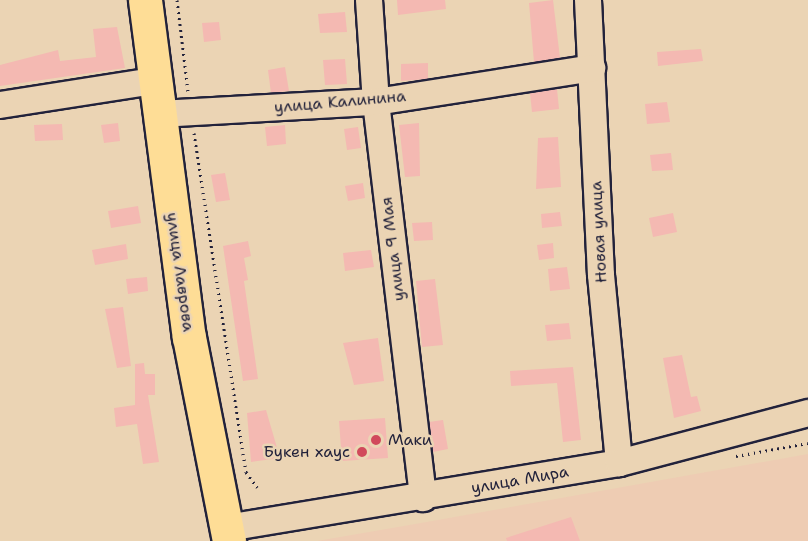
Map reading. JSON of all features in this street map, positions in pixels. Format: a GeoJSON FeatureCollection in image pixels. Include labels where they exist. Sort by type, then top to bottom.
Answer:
{"type":"FeatureCollection","features":[{"type":"Feature","properties":{"kind":"main road","name":"улица Лаврова"},"geometry":{"type":"LineString","coordinates":[[145,0],[154,81],[175,113],[202,425],[230,537]]}},
{"type":"Feature","properties":{"kind":"street","name":"улица 9 Мая"},"geometry":{"type":"LineString","coordinates":[[369,0],[376,102],[423,498]]}},
{"type":"Feature","properties":{"kind":"street","name":"Новая улица"},"geometry":{"type":"LineString","coordinates":[[588,0],[601,275],[619,463]]}},
{"type":"Feature","properties":{"kind":"street","name":"улица Калинина"},"geometry":{"type":"LineString","coordinates":[[175,113],[376,102],[591,68]]}},
{"type":"Feature","properties":{"kind":"street"},"geometry":{"type":"LineString","coordinates":[[0,105],[154,81]]}},
{"type":"Feature","properties":{"kind":"street","name":"улица Мира"},"geometry":{"type":"LineString","coordinates":[[230,537],[423,498],[619,463],[808,413]]}},
{"type":"Feature","properties":{"kind":"path"},"geometry":{"type":"LineString","coordinates":[[177,0],[175,113],[246,472],[257,487]]}},
{"type":"Feature","properties":{"kind":"shaded area"},"geometry":{"type":"Polygon","coordinates":[[[808,454],[808,541],[317,541],[421,523],[808,454]]]}},
{"type":"Feature","properties":{"kind":"building"},"geometry":{"type":"Polygon","coordinates":[[[397,0],[445,0],[446,9],[398,15],[397,0]]]}},
{"type":"Feature","properties":{"kind":"building"},"geometry":{"type":"Polygon","coordinates":[[[553,0],[560,58],[534,62],[529,3],[553,0]]]}},
{"type":"Feature","properties":{"kind":"building"},"geometry":{"type":"Polygon","coordinates":[[[345,12],[347,32],[320,33],[318,14],[345,12]]]}},
{"type":"Feature","properties":{"kind":"building"},"geometry":{"type":"Polygon","coordinates":[[[219,22],[221,40],[204,42],[202,23],[219,22]]]}},
{"type":"Feature","properties":{"kind":"building"},"geometry":{"type":"Polygon","coordinates":[[[117,27],[125,68],[0,86],[0,65],[58,50],[60,61],[96,57],[93,29],[117,27]]]}},
{"type":"Feature","properties":{"kind":"building"},"geometry":{"type":"Polygon","coordinates":[[[701,49],[703,61],[658,66],[657,52],[701,49]]]}},
{"type":"Feature","properties":{"kind":"building"},"geometry":{"type":"Polygon","coordinates":[[[345,59],[347,84],[325,85],[323,60],[345,59]]]}},
{"type":"Feature","properties":{"kind":"building"},"geometry":{"type":"Polygon","coordinates":[[[428,63],[428,79],[401,81],[401,64],[428,63]]]}},
{"type":"Feature","properties":{"kind":"building"},"geometry":{"type":"Polygon","coordinates":[[[285,67],[289,91],[271,93],[268,70],[285,67]]]}},
{"type":"Feature","properties":{"kind":"building"},"geometry":{"type":"Polygon","coordinates":[[[557,89],[559,109],[532,112],[530,93],[557,89]]]}},
{"type":"Feature","properties":{"kind":"building"},"geometry":{"type":"Polygon","coordinates":[[[667,102],[670,122],[647,124],[645,104],[667,102]]]}},
{"type":"Feature","properties":{"kind":"building"},"geometry":{"type":"Polygon","coordinates":[[[118,123],[120,141],[104,143],[101,125],[118,123]]]}},
{"type":"Feature","properties":{"kind":"building"},"geometry":{"type":"Polygon","coordinates":[[[419,123],[420,176],[405,177],[399,125],[419,123]]]}},
{"type":"Feature","properties":{"kind":"building"},"geometry":{"type":"Polygon","coordinates":[[[62,124],[63,140],[35,141],[34,125],[62,124]]]}},
{"type":"Feature","properties":{"kind":"building"},"geometry":{"type":"Polygon","coordinates":[[[285,125],[286,144],[267,146],[265,127],[285,125]]]}},
{"type":"Feature","properties":{"kind":"building"},"geometry":{"type":"Polygon","coordinates":[[[358,127],[361,148],[347,150],[344,129],[358,127]]]}},
{"type":"Feature","properties":{"kind":"building"},"geometry":{"type":"Polygon","coordinates":[[[558,137],[561,187],[536,189],[538,138],[558,137]]]}},
{"type":"Feature","properties":{"kind":"building"},"geometry":{"type":"Polygon","coordinates":[[[671,153],[673,170],[652,171],[650,155],[671,153]]]}},
{"type":"Feature","properties":{"kind":"building"},"geometry":{"type":"Polygon","coordinates":[[[225,173],[230,200],[216,202],[211,175],[225,173]]]}},
{"type":"Feature","properties":{"kind":"building"},"geometry":{"type":"Polygon","coordinates":[[[363,183],[365,198],[348,201],[345,186],[363,183]]]}},
{"type":"Feature","properties":{"kind":"building"},"geometry":{"type":"Polygon","coordinates":[[[138,206],[141,223],[111,228],[108,211],[138,206]]]}},
{"type":"Feature","properties":{"kind":"building"},"geometry":{"type":"Polygon","coordinates":[[[560,212],[562,226],[542,228],[541,214],[560,212]]]}},
{"type":"Feature","properties":{"kind":"building"},"geometry":{"type":"Polygon","coordinates":[[[673,213],[677,232],[653,237],[649,218],[673,213]]]}},
{"type":"Feature","properties":{"kind":"building"},"geometry":{"type":"Polygon","coordinates":[[[432,222],[433,240],[414,241],[412,223],[432,222]]]}},
{"type":"Feature","properties":{"kind":"building"},"geometry":{"type":"Polygon","coordinates":[[[248,241],[251,256],[244,258],[248,280],[244,281],[258,379],[243,381],[223,246],[248,241]]]}},
{"type":"Feature","properties":{"kind":"building"},"geometry":{"type":"Polygon","coordinates":[[[553,243],[554,258],[539,260],[537,245],[553,243]]]}},
{"type":"Feature","properties":{"kind":"building"},"geometry":{"type":"Polygon","coordinates":[[[126,244],[128,259],[95,265],[92,250],[126,244]]]}},
{"type":"Feature","properties":{"kind":"building"},"geometry":{"type":"Polygon","coordinates":[[[371,250],[374,267],[345,271],[343,253],[371,250]]]}},
{"type":"Feature","properties":{"kind":"building"},"geometry":{"type":"Polygon","coordinates":[[[567,267],[570,289],[550,291],[548,269],[567,267]]]}},
{"type":"Feature","properties":{"kind":"building"},"geometry":{"type":"Polygon","coordinates":[[[147,277],[148,291],[128,294],[126,279],[147,277]]]}},
{"type":"Feature","properties":{"kind":"building"},"geometry":{"type":"Polygon","coordinates":[[[435,279],[443,345],[422,347],[416,281],[435,279]]]}},
{"type":"Feature","properties":{"kind":"building"},"geometry":{"type":"Polygon","coordinates":[[[123,307],[131,366],[117,368],[105,309],[123,307]]]}},
{"type":"Feature","properties":{"kind":"building"},"geometry":{"type":"Polygon","coordinates":[[[569,323],[571,339],[547,341],[545,325],[569,323]]]}},
{"type":"Feature","properties":{"kind":"building"},"geometry":{"type":"Polygon","coordinates":[[[378,338],[384,381],[354,385],[343,343],[378,338]]]}},
{"type":"Feature","properties":{"kind":"building"},"geometry":{"type":"Polygon","coordinates":[[[682,355],[691,397],[697,396],[701,411],[674,418],[663,358],[682,355]]]}},
{"type":"Feature","properties":{"kind":"building"},"geometry":{"type":"Polygon","coordinates":[[[144,363],[145,374],[155,374],[155,395],[148,395],[159,462],[143,464],[137,424],[116,427],[114,408],[135,405],[135,364],[144,363]]]}},
{"type":"Feature","properties":{"kind":"building"},"geometry":{"type":"Polygon","coordinates":[[[573,367],[581,440],[563,442],[557,383],[511,386],[510,371],[573,367]]]}},
{"type":"Feature","properties":{"kind":"building"},"geometry":{"type":"Polygon","coordinates":[[[266,410],[280,458],[251,462],[247,413],[266,410]]]}},
{"type":"Feature","properties":{"kind":"building"},"geometry":{"type":"Polygon","coordinates":[[[385,418],[388,458],[342,461],[339,421],[385,418]]]}},
{"type":"Feature","properties":{"kind":"building"},"geometry":{"type":"Polygon","coordinates":[[[443,420],[448,449],[433,452],[429,422],[443,420]]]}},
{"type":"Feature","properties":{"kind":"building"},"geometry":{"type":"Polygon","coordinates":[[[571,517],[580,541],[507,541],[506,538],[571,517]]]}},
{"type":"Feature","properties":{"kind":"place","name":"Маки"},"geometry":{"type":"Point","coordinates":[376,440]}},
{"type":"Feature","properties":{"kind":"place","name":"Букен хаус"},"geometry":{"type":"Point","coordinates":[362,452]}}]}
